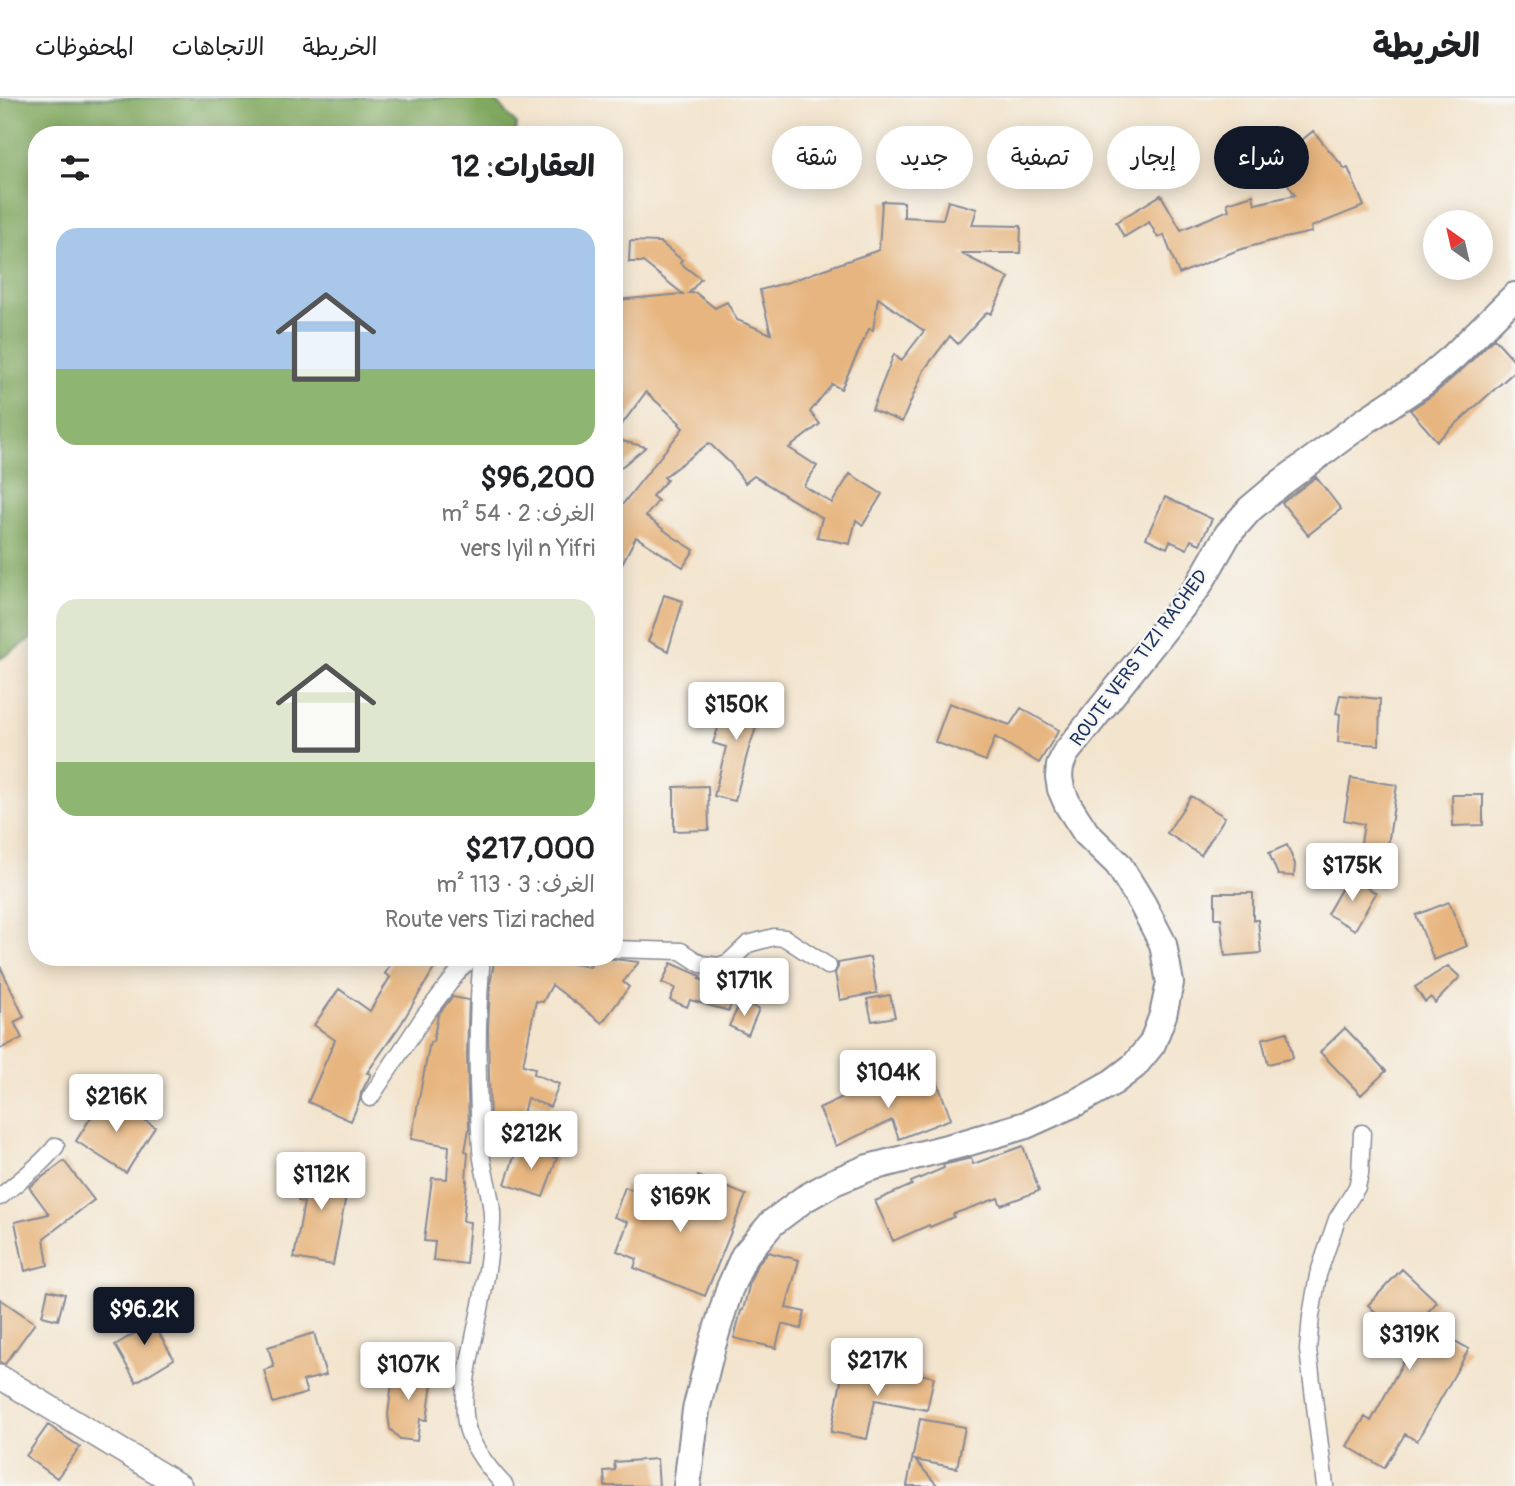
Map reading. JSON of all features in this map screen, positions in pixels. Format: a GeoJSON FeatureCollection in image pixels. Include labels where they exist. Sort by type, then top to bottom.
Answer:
{"type":"FeatureCollection","features":[{"type":"Feature","properties":{"kind":"main road","name":"ROUTE VERS TIZI RACHED"},"geometry":{"type":"LineString","coordinates":[[687,1486],[696,1410],[729,1290],[744,1256],[772,1223],[804,1199],[834,1182],[868,1168],[1026,1125],[1077,1102],[1114,1082],[1134,1066],[1152,1044],[1163,1015],[1170,983],[1163,944],[1118,864],[1086,833],[1068,805],[1059,777],[1065,754],[1197,587],[1228,534],[1250,509],[1280,483],[1424,382],[1515,296]]}},
{"type":"Feature","properties":{"kind":"main road"},"geometry":{"type":"LineString","coordinates":[[0,1377],[180,1486]]}},
{"type":"Feature","properties":{"kind":"street"},"geometry":{"type":"LineString","coordinates":[[623,949],[681,951],[701,964],[719,966],[729,962],[748,944],[774,937],[785,938],[828,966]]}},
{"type":"Feature","properties":{"kind":"street"},"geometry":{"type":"LineString","coordinates":[[370,1098],[425,1015],[464,966]]}},
{"type":"Feature","properties":{"kind":"street"},"geometry":{"type":"LineString","coordinates":[[481,966],[478,990],[481,1152],[493,1219],[488,1270],[464,1401],[466,1426],[471,1439],[505,1486]]}},
{"type":"Feature","properties":{"kind":"street"},"geometry":{"type":"LineString","coordinates":[[1325,1486],[1308,1350],[1311,1316],[1318,1275],[1337,1219],[1357,1187],[1362,1133]]}},
{"type":"Feature","properties":{"kind":"street"},"geometry":{"type":"LineString","coordinates":[[0,1197],[47,1158],[56,1146]]}},
{"type":"Feature","properties":{"kind":"green space"},"geometry":{"type":"Polygon","coordinates":[[[0,98],[493,98],[516,126],[28,126],[28,641],[0,659],[0,98]]]}},
{"type":"Feature","properties":{"kind":"building"},"geometry":{"type":"Polygon","coordinates":[[[1313,131],[1345,169],[1348,168],[1364,206],[1311,227],[1312,232],[1238,250],[1179,274],[1164,235],[1158,238],[1149,222],[1124,237],[1116,222],[1161,195],[1181,230],[1229,210],[1227,203],[1253,195],[1255,204],[1295,195],[1291,189],[1309,189],[1309,134],[1313,131]]]}},
{"type":"Feature","properties":{"kind":"building"},"geometry":{"type":"Polygon","coordinates":[[[882,201],[904,202],[904,217],[943,219],[948,201],[977,209],[972,225],[1021,226],[1020,253],[960,253],[1009,278],[991,314],[987,312],[958,344],[950,336],[924,370],[902,422],[872,410],[894,354],[901,361],[924,331],[878,298],[873,330],[869,329],[841,389],[832,384],[810,412],[820,424],[789,448],[817,466],[804,486],[832,503],[850,474],[882,494],[863,525],[856,520],[850,544],[817,537],[822,518],[754,476],[745,483],[730,463],[709,443],[664,477],[667,480],[652,496],[658,501],[646,516],[694,550],[683,567],[636,537],[623,562],[623,504],[683,428],[646,392],[623,423],[623,299],[683,294],[643,262],[629,262],[630,241],[660,242],[682,260],[680,263],[701,279],[689,293],[696,293],[715,308],[727,302],[737,320],[771,334],[760,290],[879,250],[882,201]]]}},
{"type":"Feature","properties":{"kind":"building"},"geometry":{"type":"Polygon","coordinates":[[[1494,338],[1515,361],[1515,371],[1437,441],[1410,410],[1434,394],[1494,338]]]}},
{"type":"Feature","properties":{"kind":"building"},"geometry":{"type":"Polygon","coordinates":[[[623,441],[646,447],[623,466],[623,441]]]}},
{"type":"Feature","properties":{"kind":"building"},"geometry":{"type":"Polygon","coordinates":[[[1316,477],[1341,509],[1308,535],[1282,503],[1316,477]]]}},
{"type":"Feature","properties":{"kind":"building"},"geometry":{"type":"Polygon","coordinates":[[[1165,497],[1212,519],[1200,544],[1191,540],[1187,549],[1170,541],[1167,548],[1146,538],[1165,497]]]}},
{"type":"Feature","properties":{"kind":"building"},"geometry":{"type":"Polygon","coordinates":[[[664,595],[683,601],[668,651],[648,641],[664,595]]]}},
{"type":"Feature","properties":{"kind":"building"},"geometry":{"type":"Polygon","coordinates":[[[730,693],[764,704],[735,801],[714,796],[726,747],[713,743],[730,693]]]}},
{"type":"Feature","properties":{"kind":"building"},"geometry":{"type":"Polygon","coordinates":[[[1340,695],[1380,699],[1379,745],[1338,742],[1340,714],[1336,713],[1340,695]]]}},
{"type":"Feature","properties":{"kind":"building"},"geometry":{"type":"Polygon","coordinates":[[[949,703],[1010,725],[1021,708],[1059,730],[1039,763],[995,737],[986,761],[935,742],[949,703]]]}},
{"type":"Feature","properties":{"kind":"building"},"geometry":{"type":"Polygon","coordinates":[[[1351,778],[1397,785],[1385,865],[1358,861],[1364,824],[1344,820],[1351,778]]]}},
{"type":"Feature","properties":{"kind":"building"},"geometry":{"type":"Polygon","coordinates":[[[708,786],[709,830],[674,831],[674,787],[708,786]]]}},
{"type":"Feature","properties":{"kind":"building"},"geometry":{"type":"Polygon","coordinates":[[[1452,795],[1483,795],[1483,825],[1453,826],[1452,795]]]}},
{"type":"Feature","properties":{"kind":"building"},"geometry":{"type":"Polygon","coordinates":[[[1191,796],[1225,817],[1201,855],[1167,833],[1191,796]]]}},
{"type":"Feature","properties":{"kind":"building"},"geometry":{"type":"Polygon","coordinates":[[[1287,845],[1295,864],[1294,876],[1278,875],[1269,853],[1287,845]]]}},
{"type":"Feature","properties":{"kind":"building"},"geometry":{"type":"Polygon","coordinates":[[[1348,877],[1376,893],[1355,930],[1327,914],[1348,877]]]}},
{"type":"Feature","properties":{"kind":"building"},"geometry":{"type":"Polygon","coordinates":[[[1215,893],[1253,893],[1253,920],[1258,920],[1261,953],[1225,956],[1221,918],[1215,918],[1215,893]]]}},
{"type":"Feature","properties":{"kind":"building"},"geometry":{"type":"Polygon","coordinates":[[[1449,902],[1467,946],[1434,960],[1416,915],[1449,902]]]}},
{"type":"Feature","properties":{"kind":"building"},"geometry":{"type":"Polygon","coordinates":[[[870,957],[877,993],[840,1000],[835,973],[838,963],[870,957]]]}},
{"type":"Feature","properties":{"kind":"building"},"geometry":{"type":"Polygon","coordinates":[[[623,960],[639,962],[623,982],[629,987],[602,1023],[552,985],[543,1002],[536,1001],[523,1065],[535,1068],[534,1074],[559,1084],[550,1107],[527,1098],[519,1129],[490,1123],[490,984],[493,966],[590,967],[623,966],[623,960]]]}},
{"type":"Feature","properties":{"kind":"building"},"geometry":{"type":"Polygon","coordinates":[[[671,963],[701,976],[699,979],[735,988],[729,1011],[690,1000],[687,1007],[670,1000],[675,988],[662,983],[671,963]]]}},
{"type":"Feature","properties":{"kind":"building"},"geometry":{"type":"Polygon","coordinates":[[[0,966],[24,1017],[14,1022],[22,1038],[0,1049],[0,966]]]}},
{"type":"Feature","properties":{"kind":"building"},"geometry":{"type":"Polygon","coordinates":[[[389,966],[436,966],[401,1024],[367,1073],[371,1074],[351,1121],[308,1102],[335,1040],[314,1025],[339,989],[370,1011],[390,977],[385,974],[389,966]]]}},
{"type":"Feature","properties":{"kind":"building"},"geometry":{"type":"Polygon","coordinates":[[[1448,966],[1460,977],[1435,1003],[1431,997],[1425,1002],[1415,987],[1448,966]]]}},
{"type":"Feature","properties":{"kind":"building"},"geometry":{"type":"Polygon","coordinates":[[[890,995],[895,1017],[872,1021],[867,999],[890,995]]]}},
{"type":"Feature","properties":{"kind":"building"},"geometry":{"type":"Polygon","coordinates":[[[452,997],[469,1000],[469,1129],[465,1151],[468,1152],[463,1221],[470,1222],[466,1264],[433,1260],[435,1242],[424,1241],[432,1178],[447,1179],[449,1146],[411,1139],[430,1042],[433,1042],[438,1015],[452,997]]]}},
{"type":"Feature","properties":{"kind":"building"},"geometry":{"type":"Polygon","coordinates":[[[741,1001],[759,1009],[748,1035],[729,1026],[741,1001]]]}},
{"type":"Feature","properties":{"kind":"building"},"geometry":{"type":"Polygon","coordinates":[[[1345,1028],[1386,1071],[1361,1095],[1320,1052],[1345,1028]]]}},
{"type":"Feature","properties":{"kind":"building"},"geometry":{"type":"Polygon","coordinates":[[[1287,1032],[1293,1058],[1268,1064],[1262,1039],[1287,1032]]]}},
{"type":"Feature","properties":{"kind":"building"},"geometry":{"type":"Polygon","coordinates":[[[933,1071],[951,1119],[899,1139],[892,1120],[836,1146],[819,1108],[864,1087],[868,1096],[933,1071]]]}},
{"type":"Feature","properties":{"kind":"building"},"geometry":{"type":"Polygon","coordinates":[[[105,1095],[155,1127],[126,1173],[76,1141],[105,1095]]]}},
{"type":"Feature","properties":{"kind":"building"},"geometry":{"type":"Polygon","coordinates":[[[518,1145],[557,1158],[543,1197],[505,1184],[518,1145]]]}},
{"type":"Feature","properties":{"kind":"building"},"geometry":{"type":"Polygon","coordinates":[[[1023,1146],[1039,1191],[1001,1205],[998,1198],[953,1214],[954,1217],[893,1241],[875,1201],[912,1185],[911,1182],[944,1168],[943,1165],[971,1158],[973,1164],[1023,1146]]]}},
{"type":"Feature","properties":{"kind":"building"},"geometry":{"type":"Polygon","coordinates":[[[64,1161],[94,1200],[44,1238],[48,1265],[25,1271],[15,1222],[49,1214],[29,1187],[64,1161]]]}},
{"type":"Feature","properties":{"kind":"building"},"geometry":{"type":"Polygon","coordinates":[[[302,1163],[348,1168],[333,1265],[294,1258],[304,1202],[298,1201],[302,1163]]]}},
{"type":"Feature","properties":{"kind":"building"},"geometry":{"type":"Polygon","coordinates":[[[698,1176],[746,1195],[705,1296],[634,1268],[637,1259],[617,1251],[628,1222],[614,1217],[625,1187],[685,1211],[698,1176]]]}},
{"type":"Feature","properties":{"kind":"building"},"geometry":{"type":"Polygon","coordinates":[[[768,1252],[799,1260],[786,1308],[805,1312],[801,1329],[782,1324],[776,1348],[734,1338],[757,1264],[768,1252]]]}},
{"type":"Feature","properties":{"kind":"building"},"geometry":{"type":"Polygon","coordinates":[[[1402,1269],[1437,1302],[1419,1321],[1469,1349],[1417,1441],[1405,1434],[1384,1468],[1347,1446],[1365,1417],[1371,1421],[1412,1346],[1368,1305],[1402,1269]]]}},
{"type":"Feature","properties":{"kind":"building"},"geometry":{"type":"Polygon","coordinates":[[[48,1290],[65,1294],[58,1320],[42,1316],[48,1290]]]}},
{"type":"Feature","properties":{"kind":"building"},"geometry":{"type":"Polygon","coordinates":[[[0,1299],[35,1323],[5,1364],[0,1363],[0,1299]]]}},
{"type":"Feature","properties":{"kind":"building"},"geometry":{"type":"Polygon","coordinates":[[[141,1303],[174,1359],[136,1382],[115,1345],[140,1330],[128,1313],[141,1303]]]}},
{"type":"Feature","properties":{"kind":"building"},"geometry":{"type":"Polygon","coordinates":[[[314,1333],[326,1375],[303,1381],[307,1393],[273,1403],[264,1370],[274,1367],[268,1347],[314,1333]]]}},
{"type":"Feature","properties":{"kind":"building"},"geometry":{"type":"Polygon","coordinates":[[[394,1366],[423,1369],[421,1382],[432,1383],[427,1420],[420,1419],[417,1441],[400,1439],[390,1429],[388,1415],[394,1366]]]}},
{"type":"Feature","properties":{"kind":"building"},"geometry":{"type":"Polygon","coordinates":[[[881,1366],[934,1377],[927,1410],[875,1400],[867,1439],[831,1432],[843,1371],[879,1378],[881,1366]]]}},
{"type":"Feature","properties":{"kind":"building"},"geometry":{"type":"Polygon","coordinates":[[[920,1419],[965,1427],[957,1468],[915,1460],[938,1486],[907,1486],[920,1419]]]}},
{"type":"Feature","properties":{"kind":"building"},"geometry":{"type":"Polygon","coordinates":[[[48,1425],[80,1447],[57,1478],[26,1456],[48,1425]]]}},
{"type":"Feature","properties":{"kind":"building"},"geometry":{"type":"Polygon","coordinates":[[[657,1459],[659,1486],[605,1486],[604,1471],[615,1470],[614,1462],[657,1459]]]}}]}
